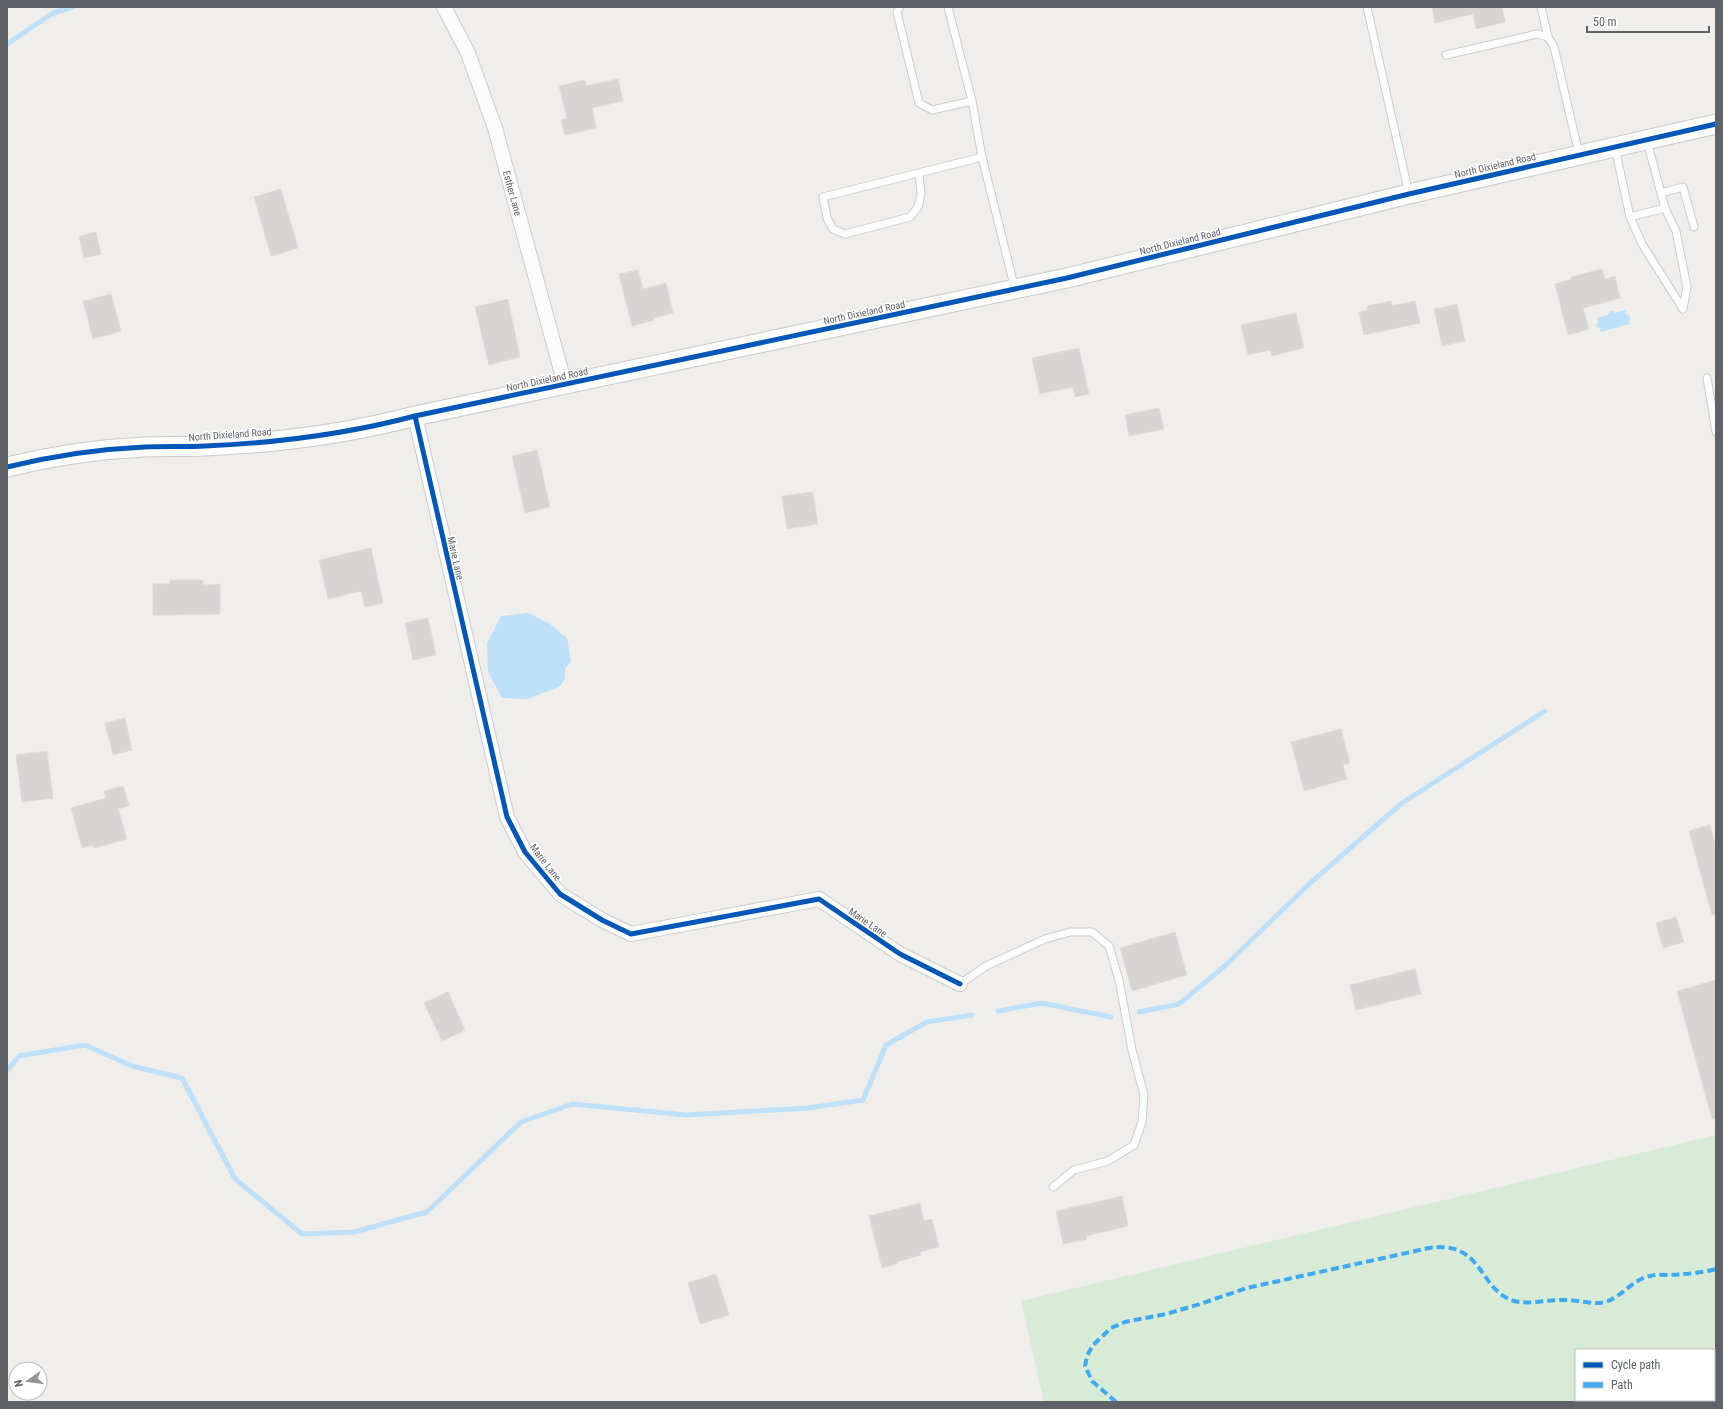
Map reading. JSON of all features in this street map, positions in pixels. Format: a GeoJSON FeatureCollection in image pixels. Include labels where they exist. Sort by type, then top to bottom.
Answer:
{"type":"FeatureCollection","features":[{"type":"Feature","properties":{"kind":"street","name":"Esther Lane"},"geometry":{"type":"LineString","coordinates":[[444,7],[468,53],[495,128],[565,384]]}},
{"type":"Feature","properties":{"kind":"street","name":"North Dixieland Road"},"geometry":{"type":"LineString","coordinates":[[7,467],[39,459],[99,450],[144,447],[206,446],[290,439],[374,427],[415,416],[1067,278],[1409,194],[1579,154],[1716,124]]}},
{"type":"Feature","properties":{"kind":"street","name":"Marie Lane"},"geometry":{"type":"LineString","coordinates":[[415,416],[507,817],[525,852],[560,894],[602,920],[631,934],[819,899],[900,954],[960,984]]}},
{"type":"Feature","properties":{"kind":"lane"},"geometry":{"type":"LineString","coordinates":[[900,7],[897,12],[919,103],[932,110],[972,101]]}},
{"type":"Feature","properties":{"kind":"lane"},"geometry":{"type":"LineString","coordinates":[[948,7],[972,101],[982,157],[1015,289]]}},
{"type":"Feature","properties":{"kind":"lane"},"geometry":{"type":"LineString","coordinates":[[1367,7],[1409,194]]}},
{"type":"Feature","properties":{"kind":"lane"},"geometry":{"type":"LineString","coordinates":[[1541,7],[1548,37],[1554,47],[1579,154]]}},
{"type":"Feature","properties":{"kind":"lane"},"geometry":{"type":"LineString","coordinates":[[1446,55],[1537,34],[1548,37]]}},
{"type":"Feature","properties":{"kind":"lane"},"geometry":{"type":"LineString","coordinates":[[1615,146],[1630,217],[1642,244],[1683,309],[1686,287],[1676,232],[1665,208],[1646,139]]}},
{"type":"Feature","properties":{"kind":"lane"},"geometry":{"type":"LineString","coordinates":[[919,174],[921,194],[918,207],[910,217],[845,234],[833,228],[827,218],[823,196],[919,174],[982,157]]}},
{"type":"Feature","properties":{"kind":"lane"},"geometry":{"type":"LineString","coordinates":[[1661,193],[1683,187],[1694,226]]}},
{"type":"Feature","properties":{"kind":"lane"},"geometry":{"type":"LineString","coordinates":[[1630,217],[1665,208]]}},
{"type":"Feature","properties":{"kind":"lane"},"geometry":{"type":"LineString","coordinates":[[1707,378],[1716,432]]}},
{"type":"Feature","properties":{"kind":"lane"},"geometry":{"type":"LineString","coordinates":[[960,984],[986,966],[1045,939],[1070,932],[1092,932],[1109,946],[1119,980],[1132,1050],[1144,1095],[1142,1122],[1134,1145],[1108,1162],[1074,1170],[1054,1187]]}},
{"type":"Feature","properties":{"kind":"green space"},"geometry":{"type":"Polygon","coordinates":[[[1716,1135],[1716,1402],[1044,1402],[1021,1301],[1716,1135]]]}},
{"type":"Feature","properties":{"kind":"water"},"geometry":{"type":"Polygon","coordinates":[[[1625,310],[1626,314],[1630,317],[1629,324],[1601,332],[1596,326],[1598,322],[1597,318],[1608,315],[1610,311],[1615,313],[1625,310]]]}},
{"type":"Feature","properties":{"kind":"water"},"geometry":{"type":"Polygon","coordinates":[[[528,613],[550,624],[567,638],[571,661],[565,669],[565,679],[559,687],[527,699],[502,698],[488,672],[487,643],[501,616],[528,613]]]}},
{"type":"Feature","properties":{"kind":"building"},"geometry":{"type":"Polygon","coordinates":[[[1432,7],[1502,7],[1505,22],[1476,29],[1473,14],[1435,23],[1432,7]]]}},
{"type":"Feature","properties":{"kind":"building"},"geometry":{"type":"Polygon","coordinates":[[[618,79],[623,101],[592,108],[596,128],[565,135],[561,120],[567,118],[559,86],[585,80],[586,86],[618,79]]]}},
{"type":"Feature","properties":{"kind":"building"},"geometry":{"type":"Polygon","coordinates":[[[281,189],[298,248],[271,256],[254,197],[281,189]]]}},
{"type":"Feature","properties":{"kind":"building"},"geometry":{"type":"Polygon","coordinates":[[[96,232],[101,254],[84,258],[79,236],[96,232]]]}},
{"type":"Feature","properties":{"kind":"building"},"geometry":{"type":"Polygon","coordinates":[[[1602,269],[1605,279],[1615,276],[1620,298],[1583,308],[1589,329],[1568,335],[1555,284],[1572,279],[1571,277],[1602,269]]]}},
{"type":"Feature","properties":{"kind":"building"},"geometry":{"type":"Polygon","coordinates":[[[638,270],[643,289],[666,283],[673,313],[653,318],[654,320],[632,326],[619,274],[638,270]]]}},
{"type":"Feature","properties":{"kind":"building"},"geometry":{"type":"Polygon","coordinates":[[[111,294],[121,331],[93,339],[83,301],[111,294]]]}},
{"type":"Feature","properties":{"kind":"building"},"geometry":{"type":"Polygon","coordinates":[[[508,299],[520,357],[489,365],[475,307],[508,299]]]}},
{"type":"Feature","properties":{"kind":"building"},"geometry":{"type":"Polygon","coordinates":[[[1391,301],[1392,306],[1415,301],[1420,323],[1364,335],[1359,312],[1368,310],[1367,306],[1391,301]]]}},
{"type":"Feature","properties":{"kind":"building"},"geometry":{"type":"Polygon","coordinates":[[[1457,304],[1465,341],[1442,346],[1434,309],[1457,304]]]}},
{"type":"Feature","properties":{"kind":"building"},"geometry":{"type":"Polygon","coordinates":[[[1296,313],[1304,348],[1272,356],[1270,350],[1248,355],[1241,325],[1296,313]]]}},
{"type":"Feature","properties":{"kind":"building"},"geometry":{"type":"Polygon","coordinates":[[[1079,348],[1089,394],[1075,397],[1073,387],[1040,394],[1032,358],[1079,348]]]}},
{"type":"Feature","properties":{"kind":"building"},"geometry":{"type":"Polygon","coordinates":[[[1159,408],[1164,429],[1129,436],[1125,415],[1159,408]]]}},
{"type":"Feature","properties":{"kind":"building"},"geometry":{"type":"Polygon","coordinates":[[[537,450],[550,507],[525,513],[512,456],[537,450]]]}},
{"type":"Feature","properties":{"kind":"building"},"geometry":{"type":"Polygon","coordinates":[[[813,492],[818,524],[787,529],[782,496],[813,492]]]}},
{"type":"Feature","properties":{"kind":"building"},"geometry":{"type":"Polygon","coordinates":[[[371,548],[383,603],[365,607],[361,591],[328,599],[319,560],[371,548]]]}},
{"type":"Feature","properties":{"kind":"building"},"geometry":{"type":"Polygon","coordinates":[[[170,580],[203,580],[203,585],[220,584],[220,614],[153,615],[153,584],[170,584],[170,580]]]}},
{"type":"Feature","properties":{"kind":"building"},"geometry":{"type":"Polygon","coordinates":[[[428,618],[436,655],[413,660],[405,623],[428,618]]]}},
{"type":"Feature","properties":{"kind":"building"},"geometry":{"type":"Polygon","coordinates":[[[125,718],[132,750],[113,755],[105,723],[125,718]]]}},
{"type":"Feature","properties":{"kind":"building"},"geometry":{"type":"Polygon","coordinates":[[[1341,729],[1350,763],[1343,765],[1347,779],[1304,791],[1291,742],[1341,729]]]}},
{"type":"Feature","properties":{"kind":"building"},"geometry":{"type":"Polygon","coordinates":[[[47,751],[53,798],[22,802],[16,755],[47,751]]]}},
{"type":"Feature","properties":{"kind":"building"},"geometry":{"type":"Polygon","coordinates":[[[123,786],[129,806],[118,809],[127,839],[94,848],[93,845],[82,848],[71,808],[106,798],[104,791],[123,786]]]}},
{"type":"Feature","properties":{"kind":"building"},"geometry":{"type":"Polygon","coordinates":[[[1710,825],[1716,848],[1716,914],[1712,915],[1689,831],[1710,825]]]}},
{"type":"Feature","properties":{"kind":"building"},"geometry":{"type":"Polygon","coordinates":[[[1676,917],[1684,942],[1663,948],[1656,923],[1676,917]]]}},
{"type":"Feature","properties":{"kind":"building"},"geometry":{"type":"Polygon","coordinates":[[[1175,932],[1187,975],[1132,991],[1120,948],[1175,932]]]}},
{"type":"Feature","properties":{"kind":"building"},"geometry":{"type":"Polygon","coordinates":[[[1415,969],[1421,994],[1356,1010],[1350,985],[1415,969]]]}},
{"type":"Feature","properties":{"kind":"building"},"geometry":{"type":"Polygon","coordinates":[[[1716,980],[1716,1119],[1712,1119],[1677,991],[1716,980]]]}},
{"type":"Feature","properties":{"kind":"building"},"geometry":{"type":"Polygon","coordinates":[[[448,992],[465,1030],[442,1041],[424,1003],[448,992]]]}},
{"type":"Feature","properties":{"kind":"building"},"geometry":{"type":"Polygon","coordinates":[[[1122,1196],[1128,1226],[1086,1236],[1087,1239],[1063,1244],[1056,1211],[1122,1196]]]}},
{"type":"Feature","properties":{"kind":"building"},"geometry":{"type":"Polygon","coordinates":[[[920,1203],[924,1221],[932,1219],[939,1247],[920,1252],[921,1255],[882,1268],[869,1216],[920,1203]]]}},
{"type":"Feature","properties":{"kind":"building"},"geometry":{"type":"Polygon","coordinates":[[[716,1274],[729,1315],[700,1324],[688,1283],[716,1274]]]}},
{"type":"Feature","properties":{"kind":"waterway"},"geometry":{"type":"LineString","coordinates":[[7,44],[53,13],[72,7]]}},
{"type":"Feature","properties":{"kind":"waterway"},"geometry":{"type":"LineString","coordinates":[[1139,1012],[1179,1004],[1227,964],[1308,885],[1402,803],[1545,711]]}},
{"type":"Feature","properties":{"kind":"waterway"},"geometry":{"type":"LineString","coordinates":[[998,1011],[1041,1003],[1111,1017]]}},
{"type":"Feature","properties":{"kind":"waterway"},"geometry":{"type":"LineString","coordinates":[[7,1071],[19,1056],[85,1045],[132,1066],[182,1078],[235,1179],[302,1234],[354,1232],[427,1212],[521,1122],[572,1104],[687,1115],[808,1108],[863,1100],[886,1045],[927,1022],[972,1015]]}},
{"type":"Feature","properties":{"kind":"marked path"},"geometry":{"type":"LineString","coordinates":[[1116,1402],[1092,1381],[1085,1366],[1087,1356],[1093,1345],[1111,1328],[1125,1322],[1166,1314],[1247,1288],[1429,1248],[1447,1248],[1460,1251],[1471,1258],[1493,1287],[1502,1295],[1514,1301],[1520,1302],[1571,1300],[1598,1303],[1614,1298],[1644,1278],[1655,1275],[1694,1273],[1716,1269]]}},
{"type":"Feature","properties":{"kind":"cycle path"},"geometry":{"type":"LineString","coordinates":[[7,467],[58,456],[93,451],[145,447],[258,443],[311,437],[363,428],[1067,278],[1409,194],[1716,124]]}},
{"type":"Feature","properties":{"kind":"cycle path"},"geometry":{"type":"LineString","coordinates":[[415,416],[507,817],[525,852],[560,894],[602,920],[631,934],[819,899],[900,954],[960,984]]}}]}
